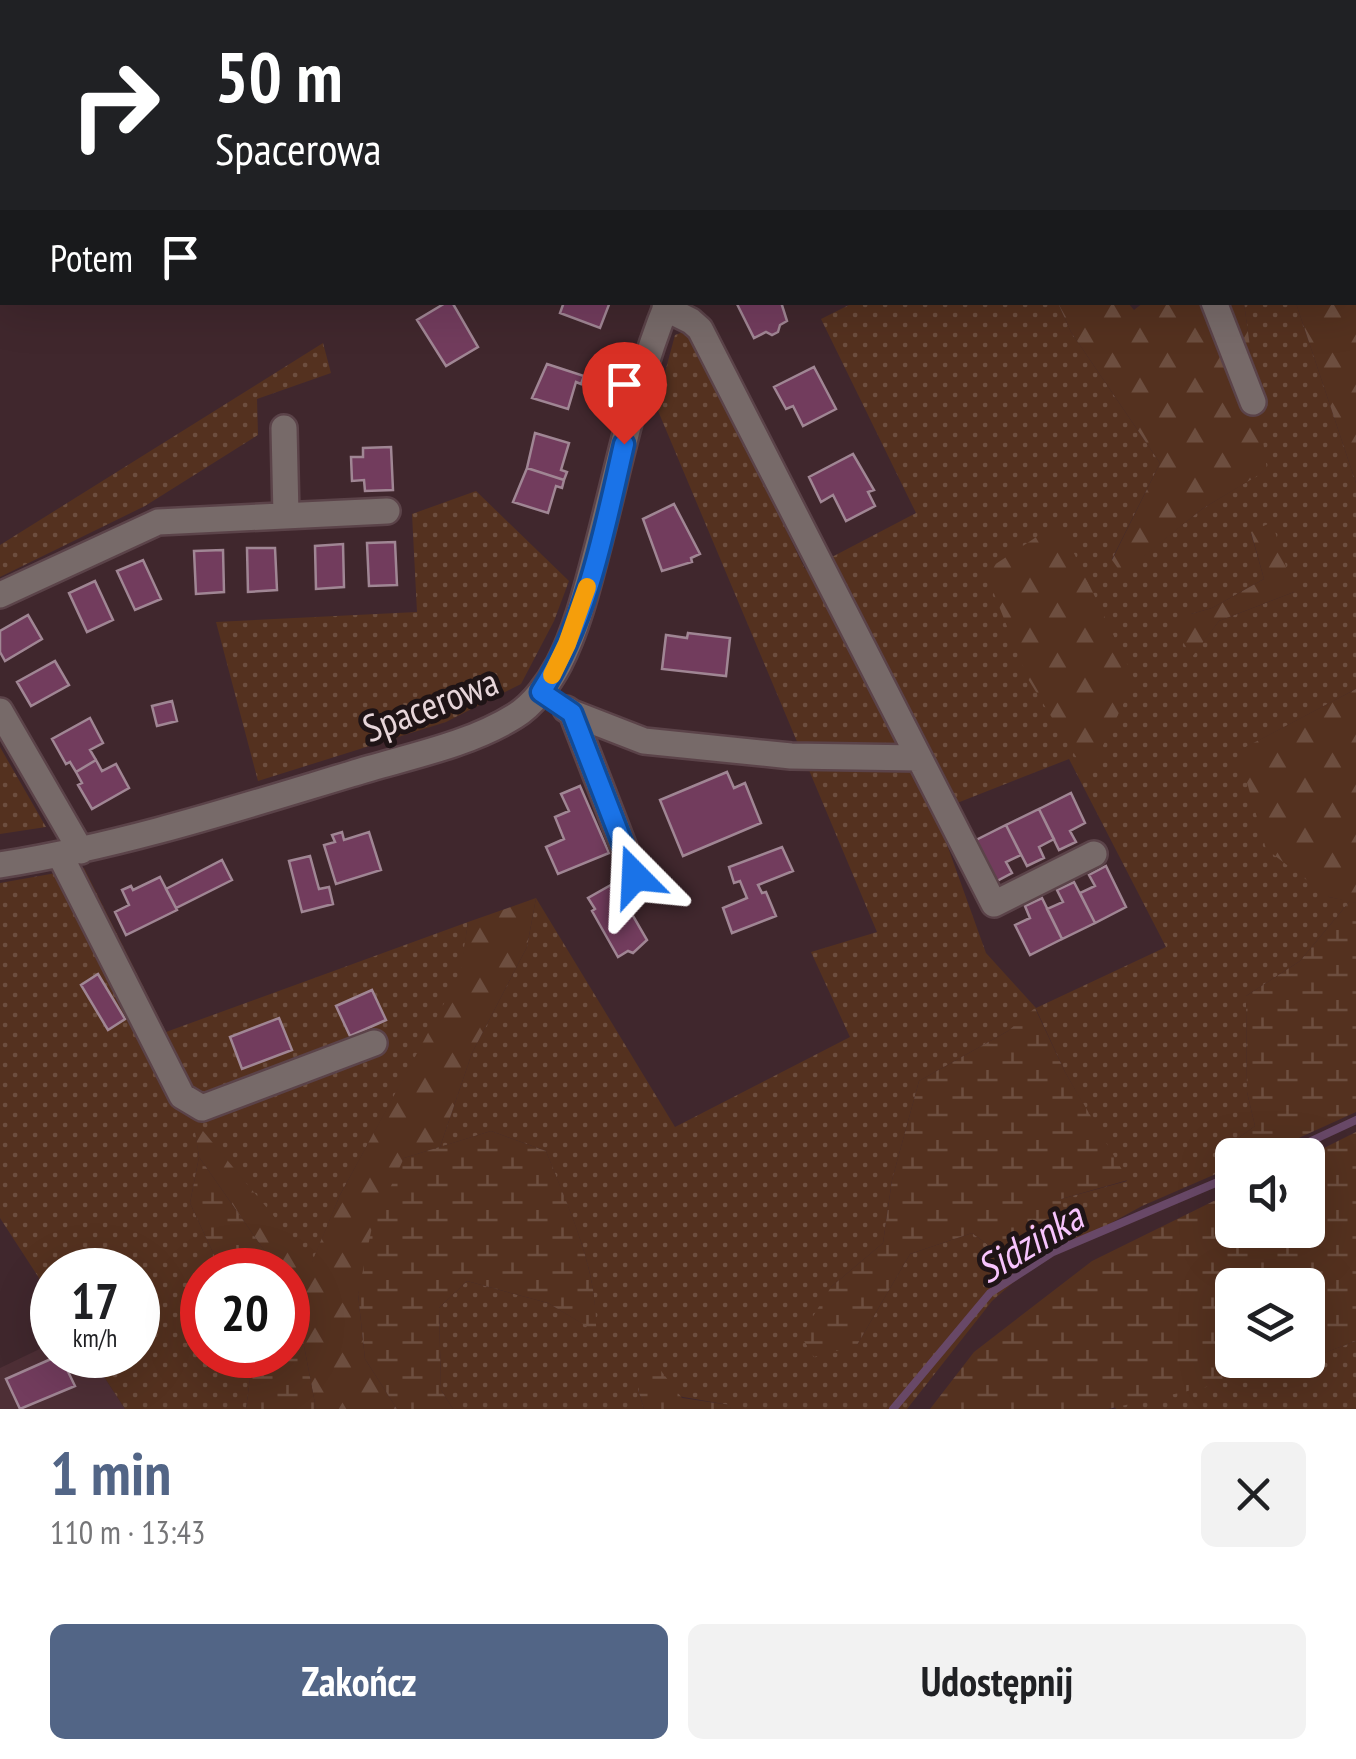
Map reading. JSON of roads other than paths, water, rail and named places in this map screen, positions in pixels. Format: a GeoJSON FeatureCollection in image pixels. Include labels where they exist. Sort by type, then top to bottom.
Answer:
{"type":"FeatureCollection","features":[{"type":"Feature","properties":{"kind":"street"},"geometry":{"type":"LineString","coordinates":[[666,305],[700,329],[994,904],[1094,854]]}},
{"type":"Feature","properties":{"kind":"street","name":"Spacerowa"},"geometry":{"type":"LineString","coordinates":[[0,865],[71,853],[241,808],[454,742],[518,714],[541,692],[559,664],[588,585],[643,368],[666,305]]}},
{"type":"Feature","properties":{"kind":"street"},"geometry":{"type":"LineString","coordinates":[[1215,305],[1253,402]]}},
{"type":"Feature","properties":{"kind":"street"},"geometry":{"type":"LineString","coordinates":[[284,428],[286,515]]}},
{"type":"Feature","properties":{"kind":"street"},"geometry":{"type":"LineString","coordinates":[[0,594],[158,522],[387,511]]}},
{"type":"Feature","properties":{"kind":"street"},"geometry":{"type":"LineString","coordinates":[[541,692],[572,713],[644,740],[792,756],[919,758]]}},
{"type":"Feature","properties":{"kind":"street"},"geometry":{"type":"LineString","coordinates":[[0,711],[71,853],[182,1096],[202,1108],[374,1042]]}},
{"type":"Feature","properties":{"kind":"street"},"geometry":{"type":"LineString","coordinates":[[572,713],[635,876]]}},
{"type":"Feature","properties":{"kind":"waterway","name":"Sidzinka"},"geometry":{"type":"LineString","coordinates":[[1317,1138],[1356,1120]]}},
{"type":"Feature","properties":{"kind":"waterway","name":"Sidzinka"},"geometry":{"type":"LineString","coordinates":[[893,1409],[990,1293],[1053,1252],[1215,1183]]}}]}
